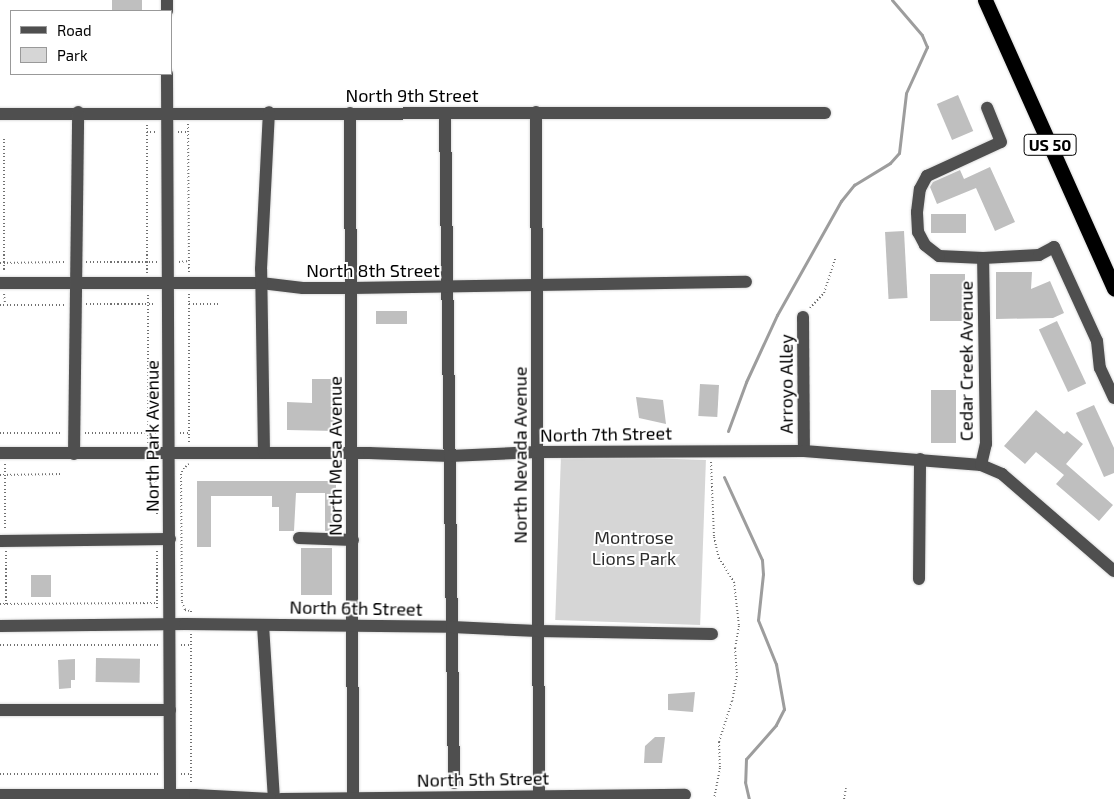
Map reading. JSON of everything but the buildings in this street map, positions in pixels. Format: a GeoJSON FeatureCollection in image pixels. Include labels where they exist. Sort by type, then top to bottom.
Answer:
{"type":"FeatureCollection","features":[{"type":"Feature","properties":{"kind":"highway","name":"US 50"},"geometry":{"type":"LineString","coordinates":[[985,0],[1114,289]]}},
{"type":"Feature","properties":{"kind":"street","name":"North Park Avenue"},"geometry":{"type":"LineString","coordinates":[[167,75],[170,452],[163,539],[170,624],[170,797]]}},
{"type":"Feature","properties":{"kind":"street","name":"Cedar Creek Avenue"},"geometry":{"type":"LineString","coordinates":[[987,108],[1001,142],[928,176],[920,189],[917,212],[918,232],[925,245],[939,256],[983,258],[1040,255],[1054,247],[1097,341],[1100,368],[1114,398]]}},
{"type":"Feature","properties":{"kind":"street","name":"North 9th Street"},"geometry":{"type":"LineString","coordinates":[[0,114],[78,112],[825,112]]}},
{"type":"Feature","properties":{"kind":"street"},"geometry":{"type":"LineString","coordinates":[[74,454],[78,112]]}},
{"type":"Feature","properties":{"kind":"street"},"geometry":{"type":"LineString","coordinates":[[264,453],[261,283],[268,112]]}},
{"type":"Feature","properties":{"kind":"street","name":"North Nevada Avenue"},"geometry":{"type":"LineString","coordinates":[[536,112],[538,797]]}},
{"type":"Feature","properties":{"kind":"street","name":"North Mesa Avenue"},"geometry":{"type":"LineString","coordinates":[[350,113],[353,453],[353,798]]}},
{"type":"Feature","properties":{"kind":"street"},"geometry":{"type":"LineString","coordinates":[[445,113],[454,783]]}},
{"type":"Feature","properties":{"kind":"street","name":"Cedar Creek Avenue"},"geometry":{"type":"LineString","coordinates":[[981,465],[986,444],[983,258]]}},
{"type":"Feature","properties":{"kind":"street","name":"North 8th Street"},"geometry":{"type":"LineString","coordinates":[[2,283],[261,283],[303,288],[351,288],[746,282]]}},
{"type":"Feature","properties":{"kind":"street","name":"Arroyo Alley"},"geometry":{"type":"LineString","coordinates":[[803,318],[804,451]]}},
{"type":"Feature","properties":{"kind":"street","name":"North 7th Street"},"geometry":{"type":"LineString","coordinates":[[2,453],[353,453],[450,456],[537,452],[804,451],[981,465],[1002,474],[1114,571]]}},
{"type":"Feature","properties":{"kind":"street"},"geometry":{"type":"LineString","coordinates":[[919,579],[920,459]]}},
{"type":"Feature","properties":{"kind":"street"},"geometry":{"type":"LineString","coordinates":[[299,538],[353,540]]}},
{"type":"Feature","properties":{"kind":"street"},"geometry":{"type":"LineString","coordinates":[[3,541],[163,539]]}},
{"type":"Feature","properties":{"kind":"street","name":"North 6th Street"},"geometry":{"type":"LineString","coordinates":[[0,626],[170,624],[452,627],[538,632],[712,634]]}},
{"type":"Feature","properties":{"kind":"street"},"geometry":{"type":"LineString","coordinates":[[0,795],[272,799],[263,625]]}},
{"type":"Feature","properties":{"kind":"street"},"geometry":{"type":"LineString","coordinates":[[0,710],[170,710]]}},
{"type":"Feature","properties":{"kind":"street","name":"North 5th Street"},"geometry":{"type":"LineString","coordinates":[[281,799],[685,795]]}},
{"type":"Feature","properties":{"kind":"path"},"geometry":{"type":"LineString","coordinates":[[147,112],[148,433],[156,468],[156,515]]}},
{"type":"Feature","properties":{"kind":"path"},"geometry":{"type":"LineString","coordinates":[[4,139],[4,263],[2,283],[4,305]]}},
{"type":"Feature","properties":{"kind":"path"},"geometry":{"type":"LineString","coordinates":[[803,318],[824,293],[835,259]]}},
{"type":"Feature","properties":{"kind":"path"},"geometry":{"type":"LineString","coordinates":[[189,304],[219,304]]}},
{"type":"Feature","properties":{"kind":"path"},"geometry":{"type":"LineString","coordinates":[[0,433],[148,433]]}},
{"type":"Feature","properties":{"kind":"path"},"geometry":{"type":"LineString","coordinates":[[5,433],[2,453],[5,475],[3,541],[6,604]]}},
{"type":"Feature","properties":{"kind":"path"},"geometry":{"type":"LineString","coordinates":[[710,451],[714,537],[719,558],[734,582],[739,626],[735,648],[737,676],[732,701],[719,742],[720,768],[714,799]]}},
{"type":"Feature","properties":{"kind":"path"},"geometry":{"type":"LineString","coordinates":[[0,475],[60,474]]}},
{"type":"Feature","properties":{"kind":"path"},"geometry":{"type":"LineString","coordinates":[[157,608],[163,539]]}},
{"type":"Feature","properties":{"kind":"path"},"geometry":{"type":"LineString","coordinates":[[0,604],[157,603]]}},
{"type":"Feature","properties":{"kind":"path"},"geometry":{"type":"LineString","coordinates":[[0,645],[191,645]]}},
{"type":"Feature","properties":{"kind":"path"},"geometry":{"type":"LineString","coordinates":[[0,774],[160,774]]}},
{"type":"Feature","properties":{"kind":"path"},"geometry":{"type":"LineString","coordinates":[[180,774],[191,774]]}},
{"type":"Feature","properties":{"kind":"path"},"geometry":{"type":"LineString","coordinates":[[844,799],[846,788]]}},
{"type":"Feature","properties":{"kind":"green space","name":"Montrose Lions Park"},"geometry":{"type":"Polygon","coordinates":[[[561,455],[706,460],[700,625],[555,620],[561,455]]]}},
{"type":"Feature","properties":{"kind":"waterway"},"geometry":{"type":"LineString","coordinates":[[728,431],[746,382],[777,315],[841,201],[854,185],[890,163],[899,153],[906,93],[927,47],[922,35],[892,0]]}},
{"type":"Feature","properties":{"kind":"waterway"},"geometry":{"type":"LineString","coordinates":[[724,477],[762,560],[763,574],[758,620],[776,664],[784,709],[776,725],[746,759],[745,782],[749,799]]}}]}
